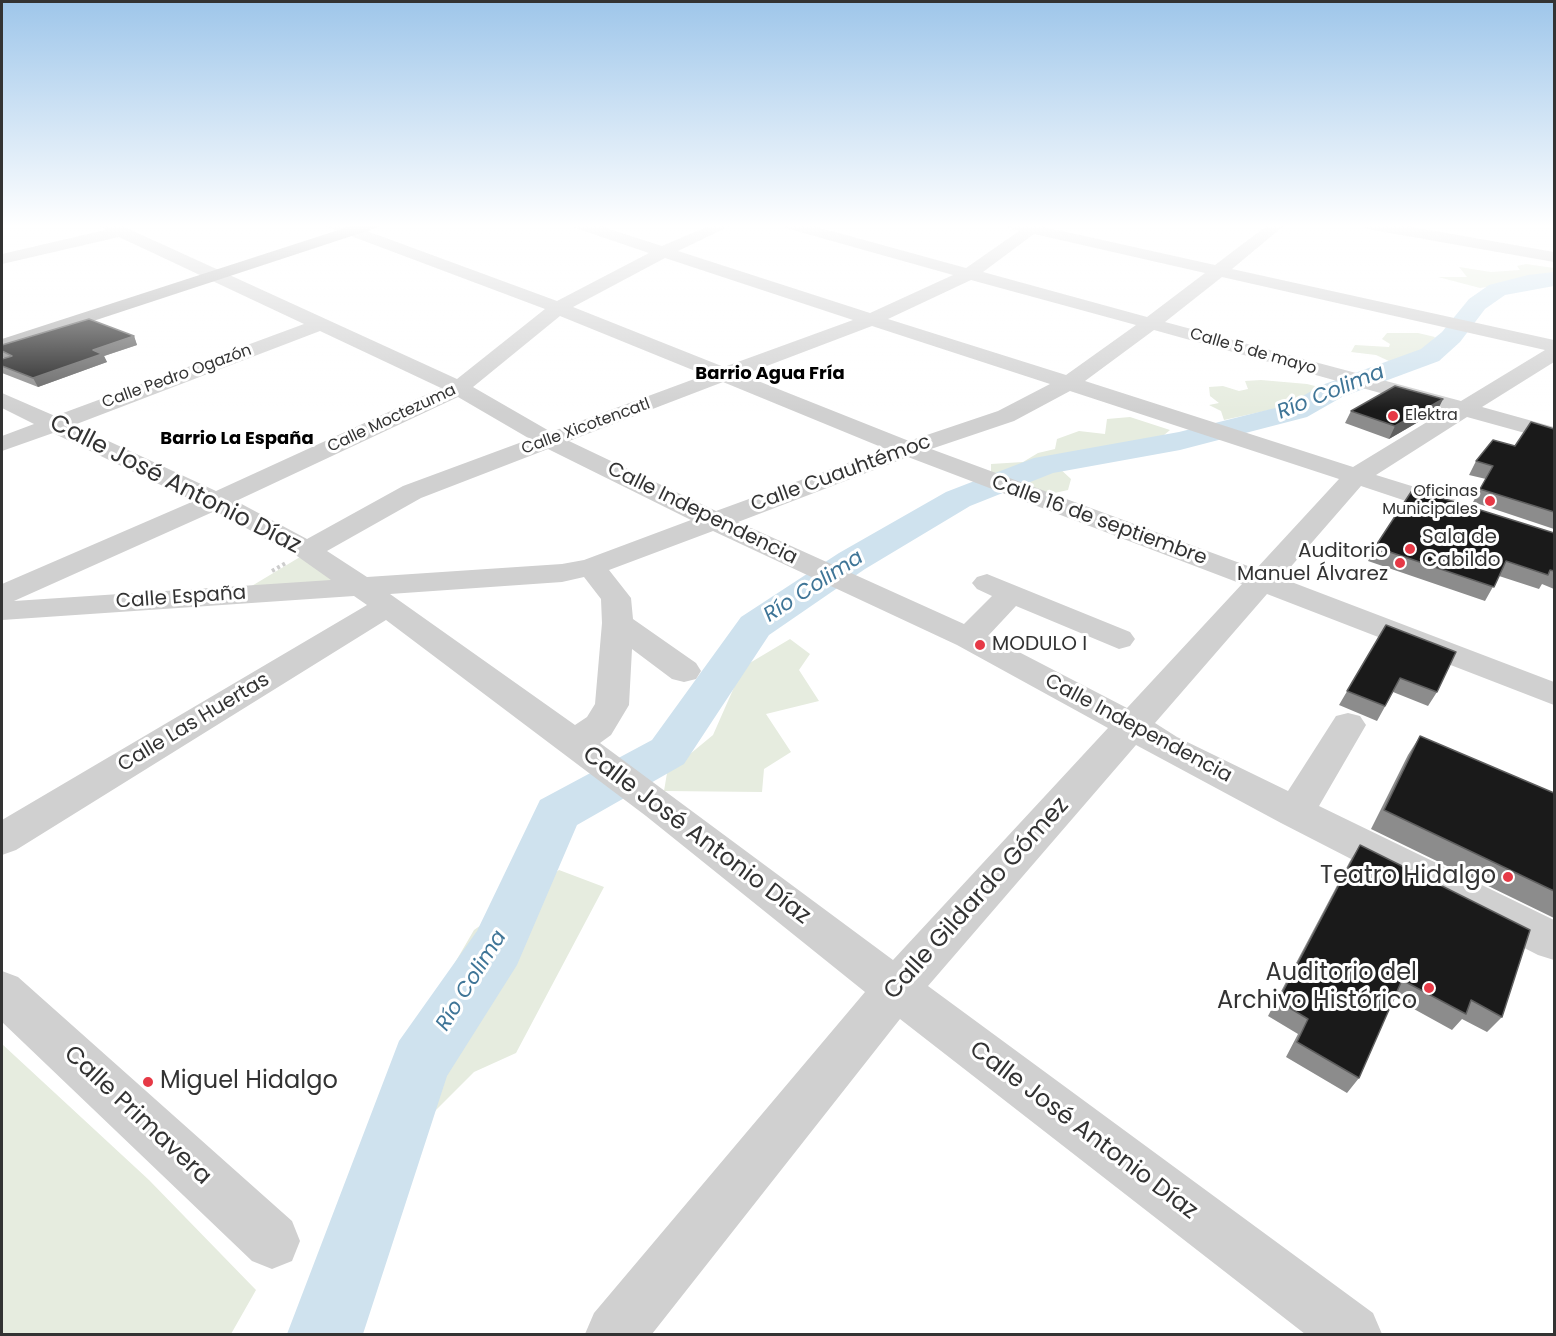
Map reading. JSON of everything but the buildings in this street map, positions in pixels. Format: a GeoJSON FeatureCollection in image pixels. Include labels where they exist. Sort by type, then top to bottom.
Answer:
{"type":"FeatureCollection","features":[{"type":"Feature","properties":{"kind":"main road"},"geometry":{"type":"LineString","coordinates":[[2,334],[165,286]]}},
{"type":"Feature","properties":{"kind":"main road"},"geometry":{"type":"LineString","coordinates":[[2,345],[172,286]]}},
{"type":"Feature","properties":{"kind":"street","name":"Calle Independencia"},"geometry":{"type":"LineString","coordinates":[[239,286],[459,388],[550,441],[713,521],[968,638],[1133,726],[1164,746],[1554,941]]}},
{"type":"Feature","properties":{"kind":"street","name":"Calle 16 de septiembre"},"geometry":{"type":"LineString","coordinates":[[501,286],[908,449],[1554,694]]}},
{"type":"Feature","properties":{"kind":"street","name":"Calle Moctezuma"},"geometry":{"type":"LineString","coordinates":[[2,595],[216,501],[459,388],[558,308],[599,286]]}},
{"type":"Feature","properties":{"kind":"street"},"geometry":{"type":"LineString","coordinates":[[769,286],[1468,513]]}},
{"type":"Feature","properties":{"kind":"street","name":"Calle Xicotencatl"},"geometry":{"type":"LineString","coordinates":[[307,550],[412,492],[872,320],[943,286]]}},
{"type":"Feature","properties":{"kind":"street"},"geometry":{"type":"LineString","coordinates":[[1015,286],[1150,323]]}},
{"type":"Feature","properties":{"kind":"street","name":"Calle Cuauhtémoc"},"geometry":{"type":"LineString","coordinates":[[373,596],[562,573],[591,567],[908,449],[1006,416],[1069,383],[1199,286]]}},
{"type":"Feature","properties":{"kind":"street"},"geometry":{"type":"LineString","coordinates":[[1290,286],[1554,346]]}},
{"type":"Feature","properties":{"kind":"street","name":"Calle 5 de mayo"},"geometry":{"type":"LineString","coordinates":[[1150,323],[1462,410]]}},
{"type":"Feature","properties":{"kind":"street","name":"Calle Pedro Ogazón"},"geometry":{"type":"LineString","coordinates":[[2,444],[319,325]]}},
{"type":"Feature","properties":{"kind":"street","name":"Calle Gildardo Gómez"},"geometry":{"type":"LineString","coordinates":[[615,1335],[896,989],[1355,477],[1554,353]]}},
{"type":"Feature","properties":{"kind":"street","name":"Calle José Antonio Díaz"},"geometry":{"type":"LineString","coordinates":[[2,400],[216,501],[307,550],[660,806],[896,989],[1352,1335]]}},
{"type":"Feature","properties":{"kind":"street"},"geometry":{"type":"LineString","coordinates":[[1462,410],[1554,434]]}},
{"type":"Feature","properties":{"kind":"street"},"geometry":{"type":"LineString","coordinates":[[582,748],[612,705],[618,623],[616,598],[591,567]]}},
{"type":"Feature","properties":{"kind":"street"},"geometry":{"type":"LineString","coordinates":[[968,638],[999,588],[1119,639]]}},
{"type":"Feature","properties":{"kind":"street","name":"Calle España"},"geometry":{"type":"LineString","coordinates":[[2,611],[373,596]]}},
{"type":"Feature","properties":{"kind":"street","name":"Calle Las Huertas"},"geometry":{"type":"LineString","coordinates":[[2,839],[373,596]]}},
{"type":"Feature","properties":{"kind":"street"},"geometry":{"type":"LineString","coordinates":[[618,623],[684,671]]}},
{"type":"Feature","properties":{"kind":"street"},"geometry":{"type":"LineString","coordinates":[[1295,812],[1348,725]]}},
{"type":"Feature","properties":{"kind":"street","name":"Calle Primavera"},"geometry":{"type":"LineString","coordinates":[[2,992],[272,1241]]}},
{"type":"Feature","properties":{"kind":"shaded area"},"geometry":{"type":"Polygon","coordinates":[[[1387,333],[1418,333],[1435,337],[1424,353],[1391,362],[1376,355],[1351,352],[1355,345],[1389,347],[1390,344],[1382,339],[1387,333]]]}},
{"type":"Feature","properties":{"kind":"shaded area"},"geometry":{"type":"Polygon","coordinates":[[[1245,381],[1307,384],[1323,388],[1283,407],[1224,420],[1221,411],[1209,405],[1219,403],[1210,396],[1209,387],[1223,386],[1239,391],[1248,389],[1245,381]]]}},
{"type":"Feature","properties":{"kind":"shaded area"},"geometry":{"type":"Polygon","coordinates":[[[1130,417],[1170,430],[1157,441],[1130,453],[1090,454],[1080,464],[1058,467],[1071,479],[1068,490],[1050,494],[991,472],[991,464],[1023,462],[1038,453],[1055,449],[1057,439],[1079,431],[1105,434],[1107,419],[1130,417]]]}},
{"type":"Feature","properties":{"kind":"shaded area"},"geometry":{"type":"Polygon","coordinates":[[[300,557],[340,580],[250,587],[300,557]]]}},
{"type":"Feature","properties":{"kind":"shaded area"},"geometry":{"type":"Polygon","coordinates":[[[790,639],[810,654],[799,670],[819,701],[766,714],[791,752],[764,769],[762,792],[664,791],[667,773],[713,735],[743,667],[790,639]]]}},
{"type":"Feature","properties":{"kind":"shaded area"},"geometry":{"type":"Polygon","coordinates":[[[559,870],[604,887],[516,1053],[474,1072],[425,1121],[400,1057],[474,930],[559,870]]]}},
{"type":"Feature","properties":{"kind":"shaded area"},"geometry":{"type":"Polygon","coordinates":[[[2,1044],[149,1180],[256,1290],[231,1334],[2,1334],[2,1044]]]}},
{"type":"Feature","properties":{"kind":"waterway","name":"Río Colima"},"geometry":{"type":"LineString","coordinates":[[325,1334],[421,1062],[497,948],[557,813],[668,752],[755,626],[852,561],[958,499],[1045,465],[1180,441],[1297,411],[1332,391],[1430,355],[1451,337],[1477,304],[1497,290],[1511,286]]}},
{"type":"Feature","properties":{"kind":"place","name":"Elektra"},"geometry":{"type":"Point","coordinates":[1393,416]}},
{"type":"Feature","properties":{"kind":"place","name":"Oficinas Municipales"},"geometry":{"type":"Point","coordinates":[1490,501]}},
{"type":"Feature","properties":{"kind":"place","name":"Sala de Cabildo"},"geometry":{"type":"Point","coordinates":[1410,549]}},
{"type":"Feature","properties":{"kind":"place","name":"Auditorio Manuel Álvarez"},"geometry":{"type":"Point","coordinates":[1400,563]}},
{"type":"Feature","properties":{"kind":"place","name":"MODULO I"},"geometry":{"type":"Point","coordinates":[980,645]}},
{"type":"Feature","properties":{"kind":"place","name":"Teatro Hidalgo"},"geometry":{"type":"Point","coordinates":[1508,877]}},
{"type":"Feature","properties":{"kind":"place","name":"Auditorio del Archivo Histórico"},"geometry":{"type":"Point","coordinates":[1429,988]}},
{"type":"Feature","properties":{"kind":"place","name":"Miguel Hidalgo"},"geometry":{"type":"Point","coordinates":[148,1082]}},
{"type":"Feature","properties":{"kind":"district","name":"Barrio Agua Fría"},"geometry":{"type":"Point","coordinates":[770,374]}},
{"type":"Feature","properties":{"kind":"district","name":"Barrio La España"},"geometry":{"type":"Point","coordinates":[237,439]}}]}
